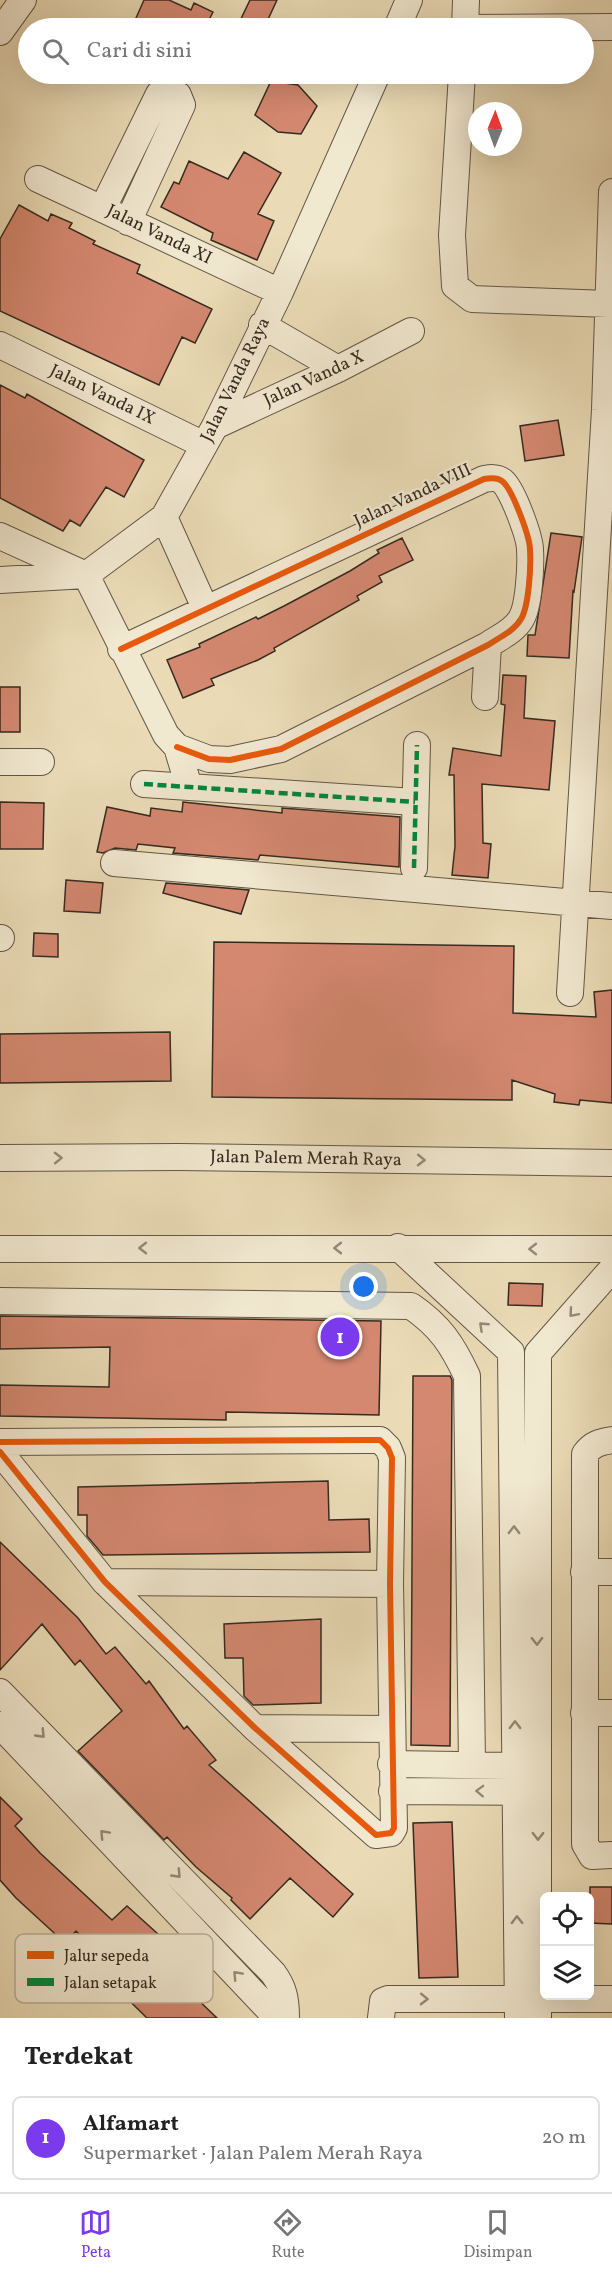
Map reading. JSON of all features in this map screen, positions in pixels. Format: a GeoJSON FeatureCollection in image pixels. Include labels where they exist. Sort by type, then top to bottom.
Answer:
{"type":"FeatureCollection","features":[{"type":"Feature","properties":{"kind":"street"},"geometry":{"type":"LineString","coordinates":[[465,18],[466,0]]}},
{"type":"Feature","properties":{"kind":"street"},"geometry":{"type":"LineString","coordinates":[[0,32],[15,3]]}},
{"type":"Feature","properties":{"kind":"street"},"geometry":{"type":"LineString","coordinates":[[594,27],[612,27]]}},
{"type":"Feature","properties":{"kind":"street","name":"Jalan Vanda Raya"},"geometry":{"type":"LineString","coordinates":[[86,574],[164,517],[210,435],[280,292],[373,84]]}},
{"type":"Feature","properties":{"kind":"street"},"geometry":{"type":"LineString","coordinates":[[461,84],[452,235],[455,286],[460,293],[472,299],[608,304]]}},
{"type":"Feature","properties":{"kind":"street"},"geometry":{"type":"LineString","coordinates":[[103,208],[159,94],[165,91],[178,95],[182,105],[128,222]]}},
{"type":"Feature","properties":{"kind":"street","name":"Jalan Vanda XI"},"geometry":{"type":"LineString","coordinates":[[38,179],[280,292]]}},
{"type":"Feature","properties":{"kind":"street"},"geometry":{"type":"LineString","coordinates":[[570,993],[578,902],[612,192]]}},
{"type":"Feature","properties":{"kind":"street"},"geometry":{"type":"LineString","coordinates":[[262,325],[338,369]]}},
{"type":"Feature","properties":{"kind":"street","name":"Jalan Vanda X"},"geometry":{"type":"LineString","coordinates":[[210,435],[411,332]]}},
{"type":"Feature","properties":{"kind":"street","name":"Jalan Vanda IX"},"geometry":{"type":"LineString","coordinates":[[0,345],[210,435]]}},
{"type":"Feature","properties":{"kind":"street","name":"Jalan Vanda VIII"},"geometry":{"type":"LineString","coordinates":[[121,649],[484,479],[494,478],[505,483],[528,534],[530,550],[526,606],[514,628],[488,645],[281,749],[230,760],[209,759],[177,747]]}},
{"type":"Feature","properties":{"kind":"street"},"geometry":{"type":"LineString","coordinates":[[164,517],[205,608]]}},
{"type":"Feature","properties":{"kind":"street"},"geometry":{"type":"LineString","coordinates":[[0,536],[86,574],[121,649],[166,735],[177,747],[189,787]]}},
{"type":"Feature","properties":{"kind":"street"},"geometry":{"type":"LineString","coordinates":[[0,580],[86,574]]}},
{"type":"Feature","properties":{"kind":"street"},"geometry":{"type":"LineString","coordinates":[[485,697],[488,645]]}},
{"type":"Feature","properties":{"kind":"street"},"geometry":{"type":"LineString","coordinates":[[414,868],[417,745]]}},
{"type":"Feature","properties":{"kind":"street"},"geometry":{"type":"LineString","coordinates":[[0,762],[41,762]]}},
{"type":"Feature","properties":{"kind":"street"},"geometry":{"type":"LineString","coordinates":[[144,784],[415,802]]}},
{"type":"Feature","properties":{"kind":"street"},"geometry":{"type":"LineString","coordinates":[[114,863],[612,906]]}},
{"type":"Feature","properties":{"kind":"street","name":"Jalan Palem Merah Raya"},"geometry":{"type":"LineString","coordinates":[[0,1158],[179,1157],[612,1163]]}},
{"type":"Feature","properties":{"kind":"street"},"geometry":{"type":"LineString","coordinates":[[398,1247],[511,1352],[538,1353]]}},
{"type":"Feature","properties":{"kind":"street"},"geometry":{"type":"LineString","coordinates":[[0,1249],[398,1247],[612,1249]]}},
{"type":"Feature","properties":{"kind":"street"},"geometry":{"type":"LineString","coordinates":[[525,1489],[538,1353],[612,1269]]}},
{"type":"Feature","properties":{"kind":"street"},"geometry":{"type":"LineString","coordinates":[[0,1301],[411,1306],[430,1319],[453,1345],[467,1376],[472,1765]]}},
{"type":"Feature","properties":{"kind":"street"},"geometry":{"type":"LineString","coordinates":[[511,1352],[525,1489],[528,2009]]}},
{"type":"Feature","properties":{"kind":"street"},"geometry":{"type":"LineString","coordinates":[[0,1442],[380,1440],[392,1458],[390,1584],[391,1764],[394,1828],[386,1836],[376,1835],[255,1728],[105,1582],[0,1452]]}},
{"type":"Feature","properties":{"kind":"street"},"geometry":{"type":"LineString","coordinates":[[612,1440],[600,1442],[585,1454],[584,1572],[585,1844],[592,1856],[612,1856]]}},
{"type":"Feature","properties":{"kind":"street"},"geometry":{"type":"LineString","coordinates":[[584,1572],[612,1572]]}},
{"type":"Feature","properties":{"kind":"street"},"geometry":{"type":"LineString","coordinates":[[105,1582],[390,1584]]}},
{"type":"Feature","properties":{"kind":"street"},"geometry":{"type":"LineString","coordinates":[[0,1692],[7,1726],[200,1934]]}},
{"type":"Feature","properties":{"kind":"street"},"geometry":{"type":"LineString","coordinates":[[584,1713],[612,1713]]}},
{"type":"Feature","properties":{"kind":"street"},"geometry":{"type":"LineString","coordinates":[[7,1726],[273,1973],[282,1985],[286,1998],[286,2018]]}},
{"type":"Feature","properties":{"kind":"street"},"geometry":{"type":"LineString","coordinates":[[255,1728],[391,1729]]}},
{"type":"Feature","properties":{"kind":"street"},"geometry":{"type":"LineString","coordinates":[[391,1764],[527,1766]]}},
{"type":"Feature","properties":{"kind":"street"},"geometry":{"type":"LineString","coordinates":[[392,1791],[527,1792]]}},
{"type":"Feature","properties":{"kind":"street"},"geometry":{"type":"LineString","coordinates":[[213,1948],[278,2018]]}},
{"type":"Feature","properties":{"kind":"street"},"geometry":{"type":"LineString","coordinates":[[381,2018],[383,2001],[388,1999],[528,2009],[612,1999]]}},
{"type":"Feature","properties":{"kind":"building"},"geometry":{"type":"Polygon","coordinates":[[[144,0],[169,0],[191,10],[194,3],[213,12],[210,18],[136,18],[144,0]]]}},
{"type":"Feature","properties":{"kind":"building"},"geometry":{"type":"Polygon","coordinates":[[[250,0],[277,0],[269,18],[241,18],[250,0]]]}},
{"type":"Feature","properties":{"kind":"building"},"geometry":{"type":"Polygon","coordinates":[[[270,84],[298,85],[317,106],[301,134],[278,132],[255,115],[270,84]]]}},
{"type":"Feature","properties":{"kind":"building"},"geometry":{"type":"Polygon","coordinates":[[[244,152],[281,173],[258,214],[274,221],[257,260],[211,240],[213,233],[161,207],[174,182],[179,184],[189,161],[228,179],[244,152]]]}},
{"type":"Feature","properties":{"kind":"building"},"geometry":{"type":"Polygon","coordinates":[[[19,205],[48,221],[51,214],[72,223],[69,228],[95,241],[93,244],[140,265],[137,273],[212,309],[195,343],[182,337],[159,385],[0,311],[0,239],[19,205]]]}},
{"type":"Feature","properties":{"kind":"building"},"geometry":{"type":"Polygon","coordinates":[[[0,385],[25,398],[27,394],[144,460],[124,497],[106,487],[80,526],[70,520],[63,531],[0,498],[0,385]]]}},
{"type":"Feature","properties":{"kind":"building"},"geometry":{"type":"Polygon","coordinates":[[[558,420],[564,455],[525,461],[520,426],[558,420]]]}},
{"type":"Feature","properties":{"kind":"building"},"geometry":{"type":"Polygon","coordinates":[[[551,533],[582,537],[573,591],[569,658],[527,656],[528,635],[535,635],[551,533]]]}},
{"type":"Feature","properties":{"kind":"building"},"geometry":{"type":"Polygon","coordinates":[[[402,538],[413,560],[379,576],[382,582],[357,596],[359,600],[274,648],[275,651],[211,679],[214,685],[183,698],[167,660],[200,647],[199,644],[284,606],[350,571],[379,553],[377,550],[402,538]]]}},
{"type":"Feature","properties":{"kind":"building"},"geometry":{"type":"Polygon","coordinates":[[[503,675],[526,676],[524,718],[555,721],[549,790],[482,784],[483,843],[491,844],[488,878],[452,875],[455,846],[454,775],[449,775],[453,748],[501,756],[505,705],[501,704],[503,675]]]}},
{"type":"Feature","properties":{"kind":"building"},"geometry":{"type":"Polygon","coordinates":[[[0,687],[20,687],[20,732],[0,732],[0,687]]]}},
{"type":"Feature","properties":{"kind":"building"},"geometry":{"type":"Polygon","coordinates":[[[0,802],[44,803],[43,849],[0,849],[0,802]]]}},
{"type":"Feature","properties":{"kind":"building"},"geometry":{"type":"Polygon","coordinates":[[[183,802],[282,813],[282,808],[400,817],[399,867],[260,855],[258,860],[173,853],[175,848],[138,844],[136,850],[115,848],[103,853],[97,852],[107,807],[150,816],[151,808],[182,812],[183,802]]]}},
{"type":"Feature","properties":{"kind":"building"},"geometry":{"type":"Polygon","coordinates":[[[66,880],[103,883],[100,913],[64,911],[66,880]]]}},
{"type":"Feature","properties":{"kind":"building"},"geometry":{"type":"Polygon","coordinates":[[[166,883],[249,890],[241,914],[163,893],[166,883]]]}},
{"type":"Feature","properties":{"kind":"building"},"geometry":{"type":"Polygon","coordinates":[[[34,933],[58,934],[58,957],[33,956],[34,933]]]}},
{"type":"Feature","properties":{"kind":"building"},"geometry":{"type":"Polygon","coordinates":[[[214,942],[514,946],[513,1013],[596,1017],[594,992],[612,990],[612,1103],[580,1100],[579,1105],[554,1102],[555,1094],[512,1080],[512,1100],[212,1097],[214,942]]]}},
{"type":"Feature","properties":{"kind":"building"},"geometry":{"type":"Polygon","coordinates":[[[170,1032],[171,1081],[0,1083],[0,1034],[170,1032]]]}},
{"type":"Feature","properties":{"kind":"building"},"geometry":{"type":"Polygon","coordinates":[[[509,1283],[543,1284],[542,1306],[508,1305],[509,1283]]]}},
{"type":"Feature","properties":{"kind":"building"},"geometry":{"type":"Polygon","coordinates":[[[0,1316],[381,1321],[379,1415],[226,1412],[226,1420],[0,1416],[0,1385],[109,1387],[110,1347],[0,1349],[0,1316]]]}},
{"type":"Feature","properties":{"kind":"building"},"geometry":{"type":"Polygon","coordinates":[[[413,1376],[450,1376],[452,1380],[450,1746],[411,1745],[413,1376]]]}},
{"type":"Feature","properties":{"kind":"building"},"geometry":{"type":"Polygon","coordinates":[[[328,1481],[329,1520],[369,1519],[370,1552],[103,1555],[87,1536],[87,1515],[78,1515],[78,1487],[328,1481]]]}},
{"type":"Feature","properties":{"kind":"building"},"geometry":{"type":"Polygon","coordinates":[[[0,1542],[78,1618],[106,1654],[115,1647],[146,1684],[149,1681],[184,1729],[187,1726],[216,1760],[209,1765],[353,1894],[333,1917],[290,1878],[250,1919],[231,1900],[232,1898],[196,1867],[167,1837],[164,1840],[78,1751],[122,1711],[80,1660],[75,1665],[42,1624],[0,1670],[0,1542]]]}},
{"type":"Feature","properties":{"kind":"building"},"geometry":{"type":"Polygon","coordinates":[[[321,1619],[321,1703],[253,1705],[244,1696],[243,1658],[225,1658],[224,1624],[321,1619]]]}},
{"type":"Feature","properties":{"kind":"building"},"geometry":{"type":"Polygon","coordinates":[[[0,1797],[22,1819],[15,1826],[40,1853],[112,1920],[127,1906],[158,1934],[79,1934],[76,1931],[73,1934],[55,1934],[0,1880],[0,1797]]]}},
{"type":"Feature","properties":{"kind":"building"},"geometry":{"type":"Polygon","coordinates":[[[452,1822],[458,1977],[419,1978],[413,1823],[452,1822]]]}},
{"type":"Feature","properties":{"kind":"building"},"geometry":{"type":"Polygon","coordinates":[[[590,1887],[612,1887],[612,1924],[594,1923],[594,1892],[590,1892],[590,1887]]]}},
{"type":"Feature","properties":{"kind":"building"},"geometry":{"type":"Polygon","coordinates":[[[132,2003],[201,2003],[217,2018],[147,2018],[132,2003]]]}},
{"type":"Feature","properties":{"kind":"marked path"},"geometry":{"type":"LineString","coordinates":[[414,868],[417,745]]}},
{"type":"Feature","properties":{"kind":"marked path"},"geometry":{"type":"LineString","coordinates":[[144,784],[415,802]]}},
{"type":"Feature","properties":{"kind":"cycle path"},"geometry":{"type":"LineString","coordinates":[[121,649],[484,479],[500,480],[511,493],[527,535],[530,557],[529,586],[524,613],[511,630],[488,645],[281,749],[230,760],[209,759],[177,747]]}},
{"type":"Feature","properties":{"kind":"cycle path"},"geometry":{"type":"LineString","coordinates":[[0,1442],[380,1440],[388,1448],[392,1458],[390,1584],[394,1828],[391,1833],[376,1835],[255,1728],[105,1582],[0,1452]]}},
{"type":"Feature","properties":{"kind":"place","name":"Alfamart"},"geometry":{"type":"Point","coordinates":[340,1337]}}]}
